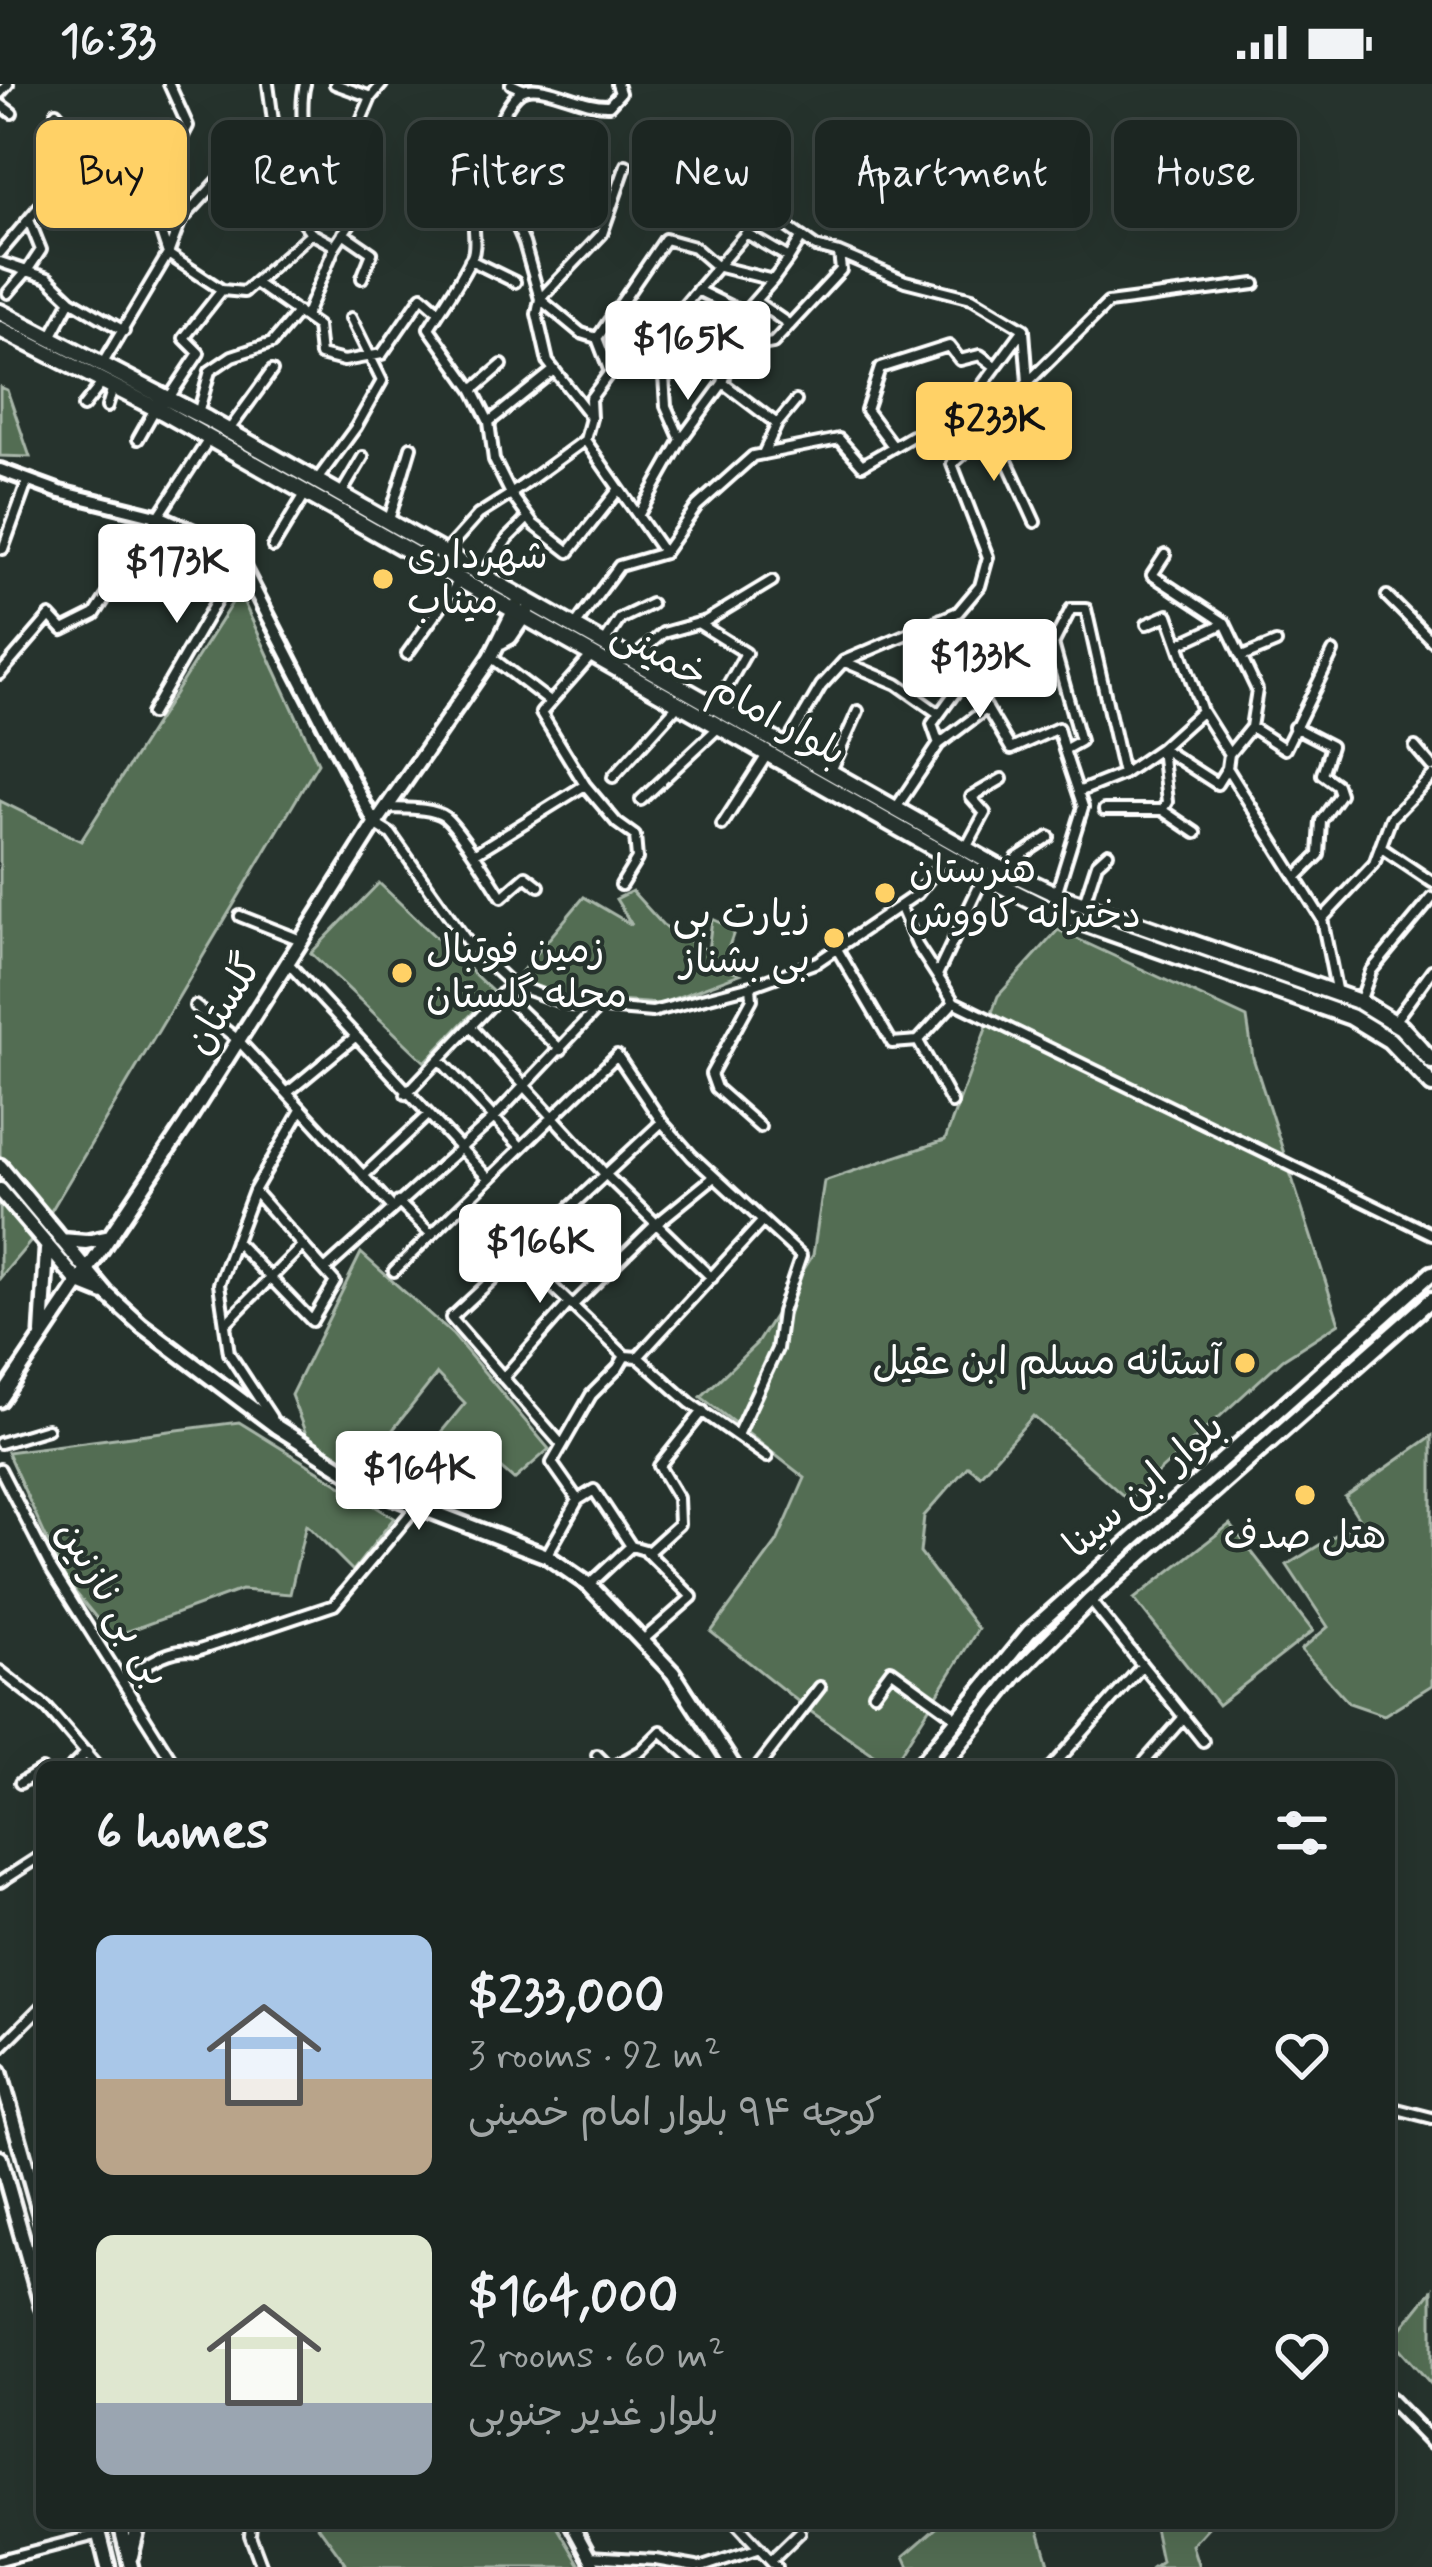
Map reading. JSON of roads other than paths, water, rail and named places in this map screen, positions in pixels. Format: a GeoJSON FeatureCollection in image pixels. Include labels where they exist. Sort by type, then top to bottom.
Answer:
{"type":"FeatureCollection","features":[{"type":"Feature","properties":{"kind":"main road","name":"بلوار امام خمینی"},"geometry":{"type":"LineString","coordinates":[[0,311],[54,362],[80,360],[109,383],[198,414],[459,580],[574,627],[597,649],[632,659],[715,707],[778,754],[984,877],[1058,914],[1352,1017],[1389,1040],[1432,1085]]}},
{"type":"Feature","properties":{"kind":"main road","name":"بلوار امام خمینی"},"geometry":{"type":"LineString","coordinates":[[0,329],[43,349],[103,363],[210,438],[311,487],[340,495],[388,522],[483,576],[523,607],[719,727],[830,773],[965,850],[1056,895],[1360,1002],[1426,1043],[1432,1061]]}},
{"type":"Feature","properties":{"kind":"main road","name":"گلستان"},"geometry":{"type":"LineString","coordinates":[[0,1400],[376,824],[491,658],[501,632],[523,607]]}},
{"type":"Feature","properties":{"kind":"main road"},"geometry":{"type":"LineString","coordinates":[[1169,952],[1174,935]]}},
{"type":"Feature","properties":{"kind":"main road"},"geometry":{"type":"LineString","coordinates":[[0,1166],[106,1293],[277,1426],[378,1491],[547,1556],[590,1585],[673,1673],[730,1761]]}},
{"type":"Feature","properties":{"kind":"main road"},"geometry":{"type":"LineString","coordinates":[[0,1190],[79,1283],[106,1293]]}},
{"type":"Feature","properties":{"kind":"main road"},"geometry":{"type":"LineString","coordinates":[[61,1240],[110,1238]]}},
{"type":"Feature","properties":{"kind":"main road"},"geometry":{"type":"LineString","coordinates":[[41,1337],[47,1250]]}},
{"type":"Feature","properties":{"kind":"main road","name":"بلوار ابن سینا"},"geometry":{"type":"LineString","coordinates":[[923,1761],[1029,1632],[1432,1273]]}},
{"type":"Feature","properties":{"kind":"main road","name":"بلوار ابن سینا"},"geometry":{"type":"LineString","coordinates":[[957,1758],[1016,1674],[1090,1600],[1432,1299]]}},
{"type":"Feature","properties":{"kind":"main road"},"geometry":{"type":"LineString","coordinates":[[0,2072],[36,2198]]}},
{"type":"Feature","properties":{"kind":"main road"},"geometry":{"type":"LineString","coordinates":[[0,2158],[36,2286]]}},
{"type":"Feature","properties":{"kind":"main road"},"geometry":{"type":"LineString","coordinates":[[16,2215],[36,2216]]}},
{"type":"Feature","properties":{"kind":"main road"},"geometry":{"type":"LineString","coordinates":[[98,2529],[108,2567]]}},
{"type":"Feature","properties":{"kind":"main road"},"geometry":{"type":"LineString","coordinates":[[122,2529],[131,2565]]}},
{"type":"Feature","properties":{"kind":"main road"},"geometry":{"type":"LineString","coordinates":[[131,2565],[138,2529]]}},
{"type":"Feature","properties":{"kind":"street"},"geometry":{"type":"LineString","coordinates":[[0,93],[8,84]]}},
{"type":"Feature","properties":{"kind":"street"},"geometry":{"type":"LineString","coordinates":[[169,84],[188,126],[150,199],[168,254],[222,290],[244,292],[311,233]]}},
{"type":"Feature","properties":{"kind":"street"},"geometry":{"type":"LineString","coordinates":[[103,363],[168,254],[180,222],[231,167],[266,143],[274,128],[268,84]]}},
{"type":"Feature","properties":{"kind":"street"},"geometry":{"type":"LineString","coordinates":[[302,120],[299,110],[305,84]]}},
{"type":"Feature","properties":{"kind":"street"},"geometry":{"type":"LineString","coordinates":[[335,84],[370,98]]}},
{"type":"Feature","properties":{"kind":"street"},"geometry":{"type":"LineString","coordinates":[[335,246],[311,233],[298,215],[354,137],[370,98],[382,84]]}},
{"type":"Feature","properties":{"kind":"street"},"geometry":{"type":"LineString","coordinates":[[511,84],[596,105],[608,104],[620,93],[617,84]]}},
{"type":"Feature","properties":{"kind":"street"},"geometry":{"type":"LineString","coordinates":[[522,89],[507,102],[484,168],[473,218],[475,252],[429,328],[489,422],[494,460],[528,518],[569,552],[619,489]]}},
{"type":"Feature","properties":{"kind":"street"},"geometry":{"type":"LineString","coordinates":[[0,104],[12,113]]}},
{"type":"Feature","properties":{"kind":"street"},"geometry":{"type":"LineString","coordinates":[[56,112],[88,149],[0,258],[48,278],[71,300],[124,331]]}},
{"type":"Feature","properties":{"kind":"street"},"geometry":{"type":"LineString","coordinates":[[540,299],[602,234],[626,165]]}},
{"type":"Feature","properties":{"kind":"street"},"geometry":{"type":"LineString","coordinates":[[8,293],[41,250],[28,219]]}},
{"type":"Feature","properties":{"kind":"street"},"geometry":{"type":"LineString","coordinates":[[198,414],[210,371],[232,356],[272,343],[302,314],[346,228]]}},
{"type":"Feature","properties":{"kind":"street"},"geometry":{"type":"LineString","coordinates":[[518,228],[540,299],[537,314],[548,362],[592,418]]}},
{"type":"Feature","properties":{"kind":"street"},"geometry":{"type":"LineString","coordinates":[[681,440],[666,406],[664,376],[684,342],[683,307],[749,228]]}},
{"type":"Feature","properties":{"kind":"street"},"geometry":{"type":"LineString","coordinates":[[789,228],[905,281],[972,298],[1024,329]]}},
{"type":"Feature","properties":{"kind":"street"},"geometry":{"type":"LineString","coordinates":[[343,233],[372,253],[362,278]]}},
{"type":"Feature","properties":{"kind":"street"},"geometry":{"type":"LineString","coordinates":[[746,233],[789,258]]}},
{"type":"Feature","properties":{"kind":"street"},"geometry":{"type":"LineString","coordinates":[[638,516],[681,440],[723,383],[744,313],[802,237]]}},
{"type":"Feature","properties":{"kind":"street"},"geometry":{"type":"LineString","coordinates":[[597,338],[665,239],[694,247],[716,266],[773,280]]}},
{"type":"Feature","properties":{"kind":"street"},"geometry":{"type":"LineString","coordinates":[[734,340],[757,346],[773,343],[841,270],[838,253]]}},
{"type":"Feature","properties":{"kind":"street"},"geometry":{"type":"LineString","coordinates":[[470,260],[514,281]]}},
{"type":"Feature","properties":{"kind":"street"},"geometry":{"type":"LineString","coordinates":[[255,283],[317,326],[320,355],[344,361],[382,354],[422,296],[439,311]]}},
{"type":"Feature","properties":{"kind":"street"},"geometry":{"type":"LineString","coordinates":[[722,825],[844,661],[958,612],[980,586],[988,557],[952,464],[992,428],[1028,382],[1108,303],[1255,284]]}},
{"type":"Feature","properties":{"kind":"street"},"geometry":{"type":"LineString","coordinates":[[137,440],[199,353],[184,338],[222,290]]}},
{"type":"Feature","properties":{"kind":"street"},"geometry":{"type":"LineString","coordinates":[[697,290],[744,313]]}},
{"type":"Feature","properties":{"kind":"street"},"geometry":{"type":"LineString","coordinates":[[540,299],[581,333],[597,338]]}},
{"type":"Feature","properties":{"kind":"street"},"geometry":{"type":"LineString","coordinates":[[43,349],[71,300]]}},
{"type":"Feature","properties":{"kind":"street"},"geometry":{"type":"LineString","coordinates":[[755,301],[790,325]]}},
{"type":"Feature","properties":{"kind":"street"},"geometry":{"type":"LineString","coordinates":[[273,547],[382,381],[351,318]]}},
{"type":"Feature","properties":{"kind":"street"},"geometry":{"type":"LineString","coordinates":[[574,627],[620,566],[664,553],[697,506],[753,456],[839,439],[862,465],[912,436],[933,432],[997,368],[1024,329]]}},
{"type":"Feature","properties":{"kind":"street"},"geometry":{"type":"LineString","coordinates":[[1024,329],[1028,382]]}},
{"type":"Feature","properties":{"kind":"street"},"geometry":{"type":"LineString","coordinates":[[444,554],[478,515],[585,440],[592,418],[590,399],[610,371],[597,338]]}},
{"type":"Feature","properties":{"kind":"street"},"geometry":{"type":"LineString","coordinates":[[893,446],[866,410],[880,368],[949,346],[960,360],[980,355],[997,368]]}},
{"type":"Feature","properties":{"kind":"street"},"geometry":{"type":"LineString","coordinates":[[472,390],[502,365]]}},
{"type":"Feature","properties":{"kind":"street"},"geometry":{"type":"LineString","coordinates":[[489,422],[554,370]]}},
{"type":"Feature","properties":{"kind":"street"},"geometry":{"type":"LineString","coordinates":[[228,431],[272,371]]}},
{"type":"Feature","properties":{"kind":"street"},"geometry":{"type":"LineString","coordinates":[[83,407],[109,383]]}},
{"type":"Feature","properties":{"kind":"street"},"geometry":{"type":"LineString","coordinates":[[107,407],[109,383]]}},
{"type":"Feature","properties":{"kind":"street"},"geometry":{"type":"LineString","coordinates":[[723,383],[777,424]]}},
{"type":"Feature","properties":{"kind":"street"},"geometry":{"type":"LineString","coordinates":[[763,454],[777,424],[796,401]]}},
{"type":"Feature","properties":{"kind":"street"},"geometry":{"type":"LineString","coordinates":[[992,428],[1035,522]]}},
{"type":"Feature","properties":{"kind":"street"},"geometry":{"type":"LineString","coordinates":[[0,674],[50,616],[64,630],[95,614],[210,438]]}},
{"type":"Feature","properties":{"kind":"street"},"geometry":{"type":"LineString","coordinates":[[585,440],[664,553]]}},
{"type":"Feature","properties":{"kind":"street"},"geometry":{"type":"LineString","coordinates":[[388,522],[411,447]]}},
{"type":"Feature","properties":{"kind":"street"},"geometry":{"type":"LineString","coordinates":[[340,495],[363,457]]}},
{"type":"Feature","properties":{"kind":"street"},"geometry":{"type":"LineString","coordinates":[[0,470],[161,517],[226,544],[241,559],[376,824],[391,834],[471,946],[511,984],[551,1000],[596,1009],[669,1009],[751,986],[790,974],[837,949],[917,894],[948,855]]}},
{"type":"Feature","properties":{"kind":"street"},"geometry":{"type":"LineString","coordinates":[[3,549],[28,480]]}},
{"type":"Feature","properties":{"kind":"street"},"geometry":{"type":"LineString","coordinates":[[483,576],[528,518]]}},
{"type":"Feature","properties":{"kind":"street"},"geometry":{"type":"LineString","coordinates":[[1160,748],[1217,784],[1229,754],[1251,727],[1257,689],[1226,623],[1152,575],[1165,555]]}},
{"type":"Feature","properties":{"kind":"street"},"geometry":{"type":"LineString","coordinates":[[151,714],[241,559]]}},
{"type":"Feature","properties":{"kind":"street"},"geometry":{"type":"LineString","coordinates":[[407,654],[459,580]]}},
{"type":"Feature","properties":{"kind":"street"},"geometry":{"type":"LineString","coordinates":[[632,659],[663,633],[698,623],[772,581]]}},
{"type":"Feature","properties":{"kind":"street"},"geometry":{"type":"LineString","coordinates":[[1387,596],[1432,641]]}},
{"type":"Feature","properties":{"kind":"street"},"geometry":{"type":"LineString","coordinates":[[621,884],[637,859],[635,836],[617,823],[585,785],[541,713],[620,619],[651,604]]}},
{"type":"Feature","properties":{"kind":"street"},"geometry":{"type":"LineString","coordinates":[[894,810],[939,743],[985,704],[1003,674],[1053,644],[1071,609],[1086,609],[1124,773]]}},
{"type":"Feature","properties":{"kind":"street"},"geometry":{"type":"LineString","coordinates":[[1147,624],[1168,615],[1202,711],[1229,754]]}},
{"type":"Feature","properties":{"kind":"street"},"geometry":{"type":"LineString","coordinates":[[941,619],[967,676],[1011,749],[1058,728],[1083,807],[1056,895]]}},
{"type":"Feature","properties":{"kind":"street"},"geometry":{"type":"LineString","coordinates":[[698,623],[746,653],[715,707]]}},
{"type":"Feature","properties":{"kind":"street"},"geometry":{"type":"LineString","coordinates":[[1179,644],[1226,623]]}},
{"type":"Feature","properties":{"kind":"street"},"geometry":{"type":"LineString","coordinates":[[1242,657],[1276,643]]}},
{"type":"Feature","properties":{"kind":"street"},"geometry":{"type":"LineString","coordinates":[[1053,644],[1080,741],[1064,750]]}},
{"type":"Feature","properties":{"kind":"street"},"geometry":{"type":"LineString","coordinates":[[1251,727],[1285,749],[1333,652]]}},
{"type":"Feature","properties":{"kind":"street"},"geometry":{"type":"LineString","coordinates":[[491,658],[550,702]]}},
{"type":"Feature","properties":{"kind":"street"},"geometry":{"type":"LineString","coordinates":[[844,661],[897,684],[938,712]]}},
{"type":"Feature","properties":{"kind":"street"},"geometry":{"type":"LineString","coordinates":[[939,743],[932,724],[967,676]]}},
{"type":"Feature","properties":{"kind":"street"},"geometry":{"type":"LineString","coordinates":[[613,777],[679,704]]}},
{"type":"Feature","properties":{"kind":"street"},"geometry":{"type":"LineString","coordinates":[[830,773],[858,711]]}},
{"type":"Feature","properties":{"kind":"street"},"geometry":{"type":"LineString","coordinates":[[1078,792],[1124,773],[1202,711]]}},
{"type":"Feature","properties":{"kind":"street"},"geometry":{"type":"LineString","coordinates":[[641,800],[719,727]]}},
{"type":"Feature","properties":{"kind":"street"},"geometry":{"type":"LineString","coordinates":[[1294,727],[1331,746],[1322,774],[1340,794],[1321,821],[1319,855],[1298,876]]}},
{"type":"Feature","properties":{"kind":"street"},"geometry":{"type":"LineString","coordinates":[[1322,919],[1374,864],[1390,818],[1432,771],[1414,747]]}},
{"type":"Feature","properties":{"kind":"street"},"geometry":{"type":"LineString","coordinates":[[1160,748],[1167,802],[1162,810]]}},
{"type":"Feature","properties":{"kind":"street"},"geometry":{"type":"LineString","coordinates":[[1227,768],[1322,919],[1337,994]]}},
{"type":"Feature","properties":{"kind":"street"},"geometry":{"type":"LineString","coordinates":[[965,850],[985,813],[971,797],[1002,779]]}},
{"type":"Feature","properties":{"kind":"street"},"geometry":{"type":"LineString","coordinates":[[474,854],[585,785]]}},
{"type":"Feature","properties":{"kind":"street"},"geometry":{"type":"LineString","coordinates":[[387,808],[445,818],[502,897],[526,876],[539,886]]}},
{"type":"Feature","properties":{"kind":"street"},"geometry":{"type":"LineString","coordinates":[[1104,810],[1162,810],[1196,833]]}},
{"type":"Feature","properties":{"kind":"street"},"geometry":{"type":"LineString","coordinates":[[1010,873],[1017,858],[1049,837]]}},
{"type":"Feature","properties":{"kind":"street"},"geometry":{"type":"LineString","coordinates":[[1380,847],[1432,882]]}},
{"type":"Feature","properties":{"kind":"street"},"geometry":{"type":"LineString","coordinates":[[1083,904],[1097,863],[1108,853]]}},
{"type":"Feature","properties":{"kind":"street"},"geometry":{"type":"LineString","coordinates":[[937,975],[984,877]]}},
{"type":"Feature","properties":{"kind":"street"},"geometry":{"type":"LineString","coordinates":[[1360,1002],[1371,971],[1432,898]]}},
{"type":"Feature","properties":{"kind":"street"},"geometry":{"type":"LineString","coordinates":[[900,906],[916,944],[954,1002],[1432,1234]]}},
{"type":"Feature","properties":{"kind":"street"},"geometry":{"type":"LineString","coordinates":[[240,916],[301,940]]}},
{"type":"Feature","properties":{"kind":"street"},"geometry":{"type":"LineString","coordinates":[[837,949],[892,1043],[918,1041],[954,1002]]}},
{"type":"Feature","properties":{"kind":"street"},"geometry":{"type":"LineString","coordinates":[[286,962],[488,1178]]}},
{"type":"Feature","properties":{"kind":"street"},"geometry":{"type":"LineString","coordinates":[[1394,1022],[1432,970]]}},
{"type":"Feature","properties":{"kind":"street"},"geometry":{"type":"LineString","coordinates":[[406,1094],[511,984]]}},
{"type":"Feature","properties":{"kind":"street"},"geometry":{"type":"LineString","coordinates":[[751,986],[752,999],[711,1074],[716,1088],[760,1127]]}},
{"type":"Feature","properties":{"kind":"street"},"geometry":{"type":"LineString","coordinates":[[504,994],[561,1050]]}},
{"type":"Feature","properties":{"kind":"street"},"geometry":{"type":"LineString","coordinates":[[195,1006],[238,1040],[363,1176],[431,1234]]}},
{"type":"Feature","properties":{"kind":"street"},"geometry":{"type":"LineString","coordinates":[[326,1270],[494,1118],[596,1009]]}},
{"type":"Feature","properties":{"kind":"street"},"geometry":{"type":"LineString","coordinates":[[472,1028],[604,1174],[712,1278]]}},
{"type":"Feature","properties":{"kind":"street"},"geometry":{"type":"LineString","coordinates":[[286,1093],[355,1037]]}},
{"type":"Feature","properties":{"kind":"street"},"geometry":{"type":"LineString","coordinates":[[918,1041],[952,1103]]}},
{"type":"Feature","properties":{"kind":"street"},"geometry":{"type":"LineString","coordinates":[[394,1271],[617,1055],[662,1122],[761,1223],[801,1256],[782,1312],[777,1349],[738,1432]]}},
{"type":"Feature","properties":{"kind":"street"},"geometry":{"type":"LineString","coordinates":[[440,1060],[520,1146]]}},
{"type":"Feature","properties":{"kind":"street"},"geometry":{"type":"LineString","coordinates":[[277,1426],[229,1353],[219,1284],[254,1191],[302,1110]]}},
{"type":"Feature","properties":{"kind":"street"},"geometry":{"type":"LineString","coordinates":[[363,1176],[428,1115]]}},
{"type":"Feature","properties":{"kind":"street"},"geometry":{"type":"LineString","coordinates":[[562,1444],[451,1318],[662,1122]]}},
{"type":"Feature","properties":{"kind":"street"},"geometry":{"type":"LineString","coordinates":[[502,1378],[655,1225],[714,1177]]}},
{"type":"Feature","properties":{"kind":"street"},"geometry":{"type":"LineString","coordinates":[[235,1241],[312,1321],[335,1282],[254,1191]]}},
{"type":"Feature","properties":{"kind":"street"},"geometry":{"type":"LineString","coordinates":[[466,1204],[625,1356],[638,1357],[767,1457]]}},
{"type":"Feature","properties":{"kind":"street"},"geometry":{"type":"LineString","coordinates":[[638,1357],[761,1223]]}},
{"type":"Feature","properties":{"kind":"street"},"geometry":{"type":"LineString","coordinates":[[225,1324],[302,1246]]}},
{"type":"Feature","properties":{"kind":"street"},"geometry":{"type":"LineString","coordinates":[[578,1501],[552,1462],[591,1395],[625,1356]]}},
{"type":"Feature","properties":{"kind":"street"},"geometry":{"type":"LineString","coordinates":[[647,1553],[679,1524],[678,1498],[659,1466],[703,1411]]}},
{"type":"Feature","properties":{"kind":"street"},"geometry":{"type":"LineString","coordinates":[[0,1443],[47,1429]]}},
{"type":"Feature","properties":{"kind":"street","name":"بی بی نازنین"},"geometry":{"type":"LineString","coordinates":[[0,1469],[52,1570],[172,1761]]}},
{"type":"Feature","properties":{"kind":"street"},"geometry":{"type":"LineString","coordinates":[[547,1556],[578,1501],[594,1490],[631,1546],[647,1553],[692,1597],[642,1641]]}},
{"type":"Feature","properties":{"kind":"street"},"geometry":{"type":"LineString","coordinates":[[122,1681],[169,1654],[196,1651],[334,1605],[417,1506]]}},
{"type":"Feature","properties":{"kind":"street"},"geometry":{"type":"LineString","coordinates":[[590,1585],[631,1546]]}},
{"type":"Feature","properties":{"kind":"street"},"geometry":{"type":"LineString","coordinates":[[1090,1600],[1203,1741]]}},
{"type":"Feature","properties":{"kind":"street"},"geometry":{"type":"LineString","coordinates":[[1057,1761],[1142,1666]]}},
{"type":"Feature","properties":{"kind":"street"},"geometry":{"type":"LineString","coordinates":[[874,1693],[892,1670],[956,1718]]}},
{"type":"Feature","properties":{"kind":"street"},"geometry":{"type":"LineString","coordinates":[[0,1671],[47,1708],[94,1761]]}},
{"type":"Feature","properties":{"kind":"street"},"geometry":{"type":"LineString","coordinates":[[763,1761],[820,1687]]}},
{"type":"Feature","properties":{"kind":"street"},"geometry":{"type":"LineString","coordinates":[[1145,1761],[1184,1717]]}},
{"type":"Feature","properties":{"kind":"street"},"geometry":{"type":"LineString","coordinates":[[622,1761],[661,1731],[694,1761]]}},
{"type":"Feature","properties":{"kind":"street"},"geometry":{"type":"LineString","coordinates":[[78,1761],[87,1752]]}},
{"type":"Feature","properties":{"kind":"street"},"geometry":{"type":"LineString","coordinates":[[597,1755],[604,1761]]}},
{"type":"Feature","properties":{"kind":"street"},"geometry":{"type":"LineString","coordinates":[[20,1783],[36,1774]]}},
{"type":"Feature","properties":{"kind":"street"},"geometry":{"type":"LineString","coordinates":[[0,1882],[36,1859]]}},
{"type":"Feature","properties":{"kind":"street"},"geometry":{"type":"LineString","coordinates":[[0,2048],[36,2012]]}},
{"type":"Feature","properties":{"kind":"street"},"geometry":{"type":"LineString","coordinates":[[1395,2109],[1432,2118]]}},
{"type":"Feature","properties":{"kind":"street"},"geometry":{"type":"LineString","coordinates":[[1395,2404],[1432,2443]]}},
{"type":"Feature","properties":{"kind":"street"},"geometry":{"type":"LineString","coordinates":[[0,2560],[98,2529]]}},
{"type":"Feature","properties":{"kind":"street"},"geometry":{"type":"LineString","coordinates":[[250,2529],[262,2567]]}},
{"type":"Feature","properties":{"kind":"street"},"geometry":{"type":"LineString","coordinates":[[574,2529],[592,2562],[655,2560],[699,2567],[760,2548]]}},
{"type":"Feature","properties":{"kind":"street"},"geometry":{"type":"LineString","coordinates":[[742,2529],[774,2564],[800,2532]]}},
{"type":"Feature","properties":{"kind":"place","name":"شهرداری میناب"},"geometry":{"type":"Point","coordinates":[383,579]}},
{"type":"Feature","properties":{"kind":"place","name":"هنرستان دخترانه کاووش"},"geometry":{"type":"Point","coordinates":[885,893]}},
{"type":"Feature","properties":{"kind":"place","name":"زیارت بی بی بشناز"},"geometry":{"type":"Point","coordinates":[834,938]}},
{"type":"Feature","properties":{"kind":"place","name":"زمین فوتبال محله گلستان"},"geometry":{"type":"Point","coordinates":[402,973]}},
{"type":"Feature","properties":{"kind":"place","name":"آستانه مسلم ابن عقیل"},"geometry":{"type":"Point","coordinates":[1245,1363]}},
{"type":"Feature","properties":{"kind":"place","name":"هتل صدف"},"geometry":{"type":"Point","coordinates":[1305,1495]}}]}
